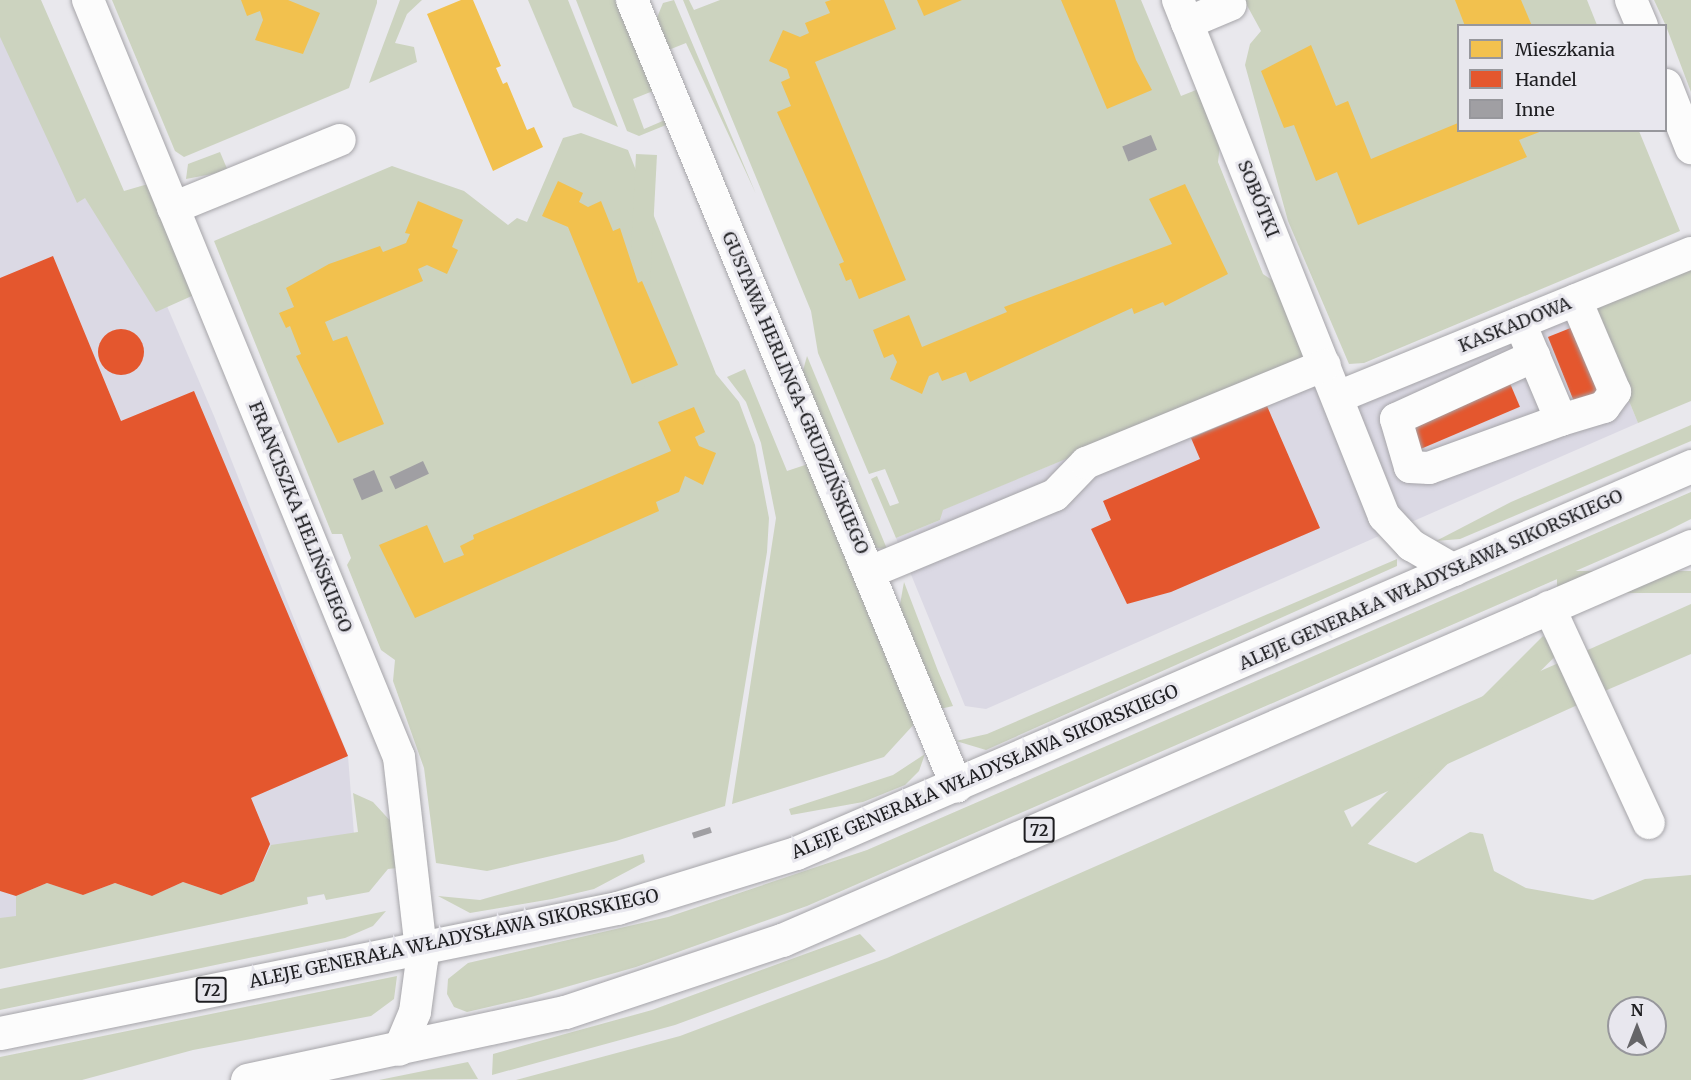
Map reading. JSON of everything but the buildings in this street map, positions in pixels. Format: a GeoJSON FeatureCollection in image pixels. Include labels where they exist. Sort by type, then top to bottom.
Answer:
{"type":"FeatureCollection","features":[{"type":"Feature","properties":{"kind":"main road","name":"ALEJE GENERAŁA WŁADYSŁAWA SIKORSKIEGO"},"geometry":{"type":"LineString","coordinates":[[0,1033],[617,908],[716,878],[843,835],[957,787],[1691,466]]}},
{"type":"Feature","properties":{"kind":"main road","name":"72"},"geometry":{"type":"LineString","coordinates":[[247,1080],[399,1050],[565,1012],[782,940],[1691,546]]}},
{"type":"Feature","properties":{"kind":"street","name":"FRANCISZKA HELIŃSKIEGO"},"geometry":{"type":"LineString","coordinates":[[87,0],[399,757],[421,948],[418,1000],[399,1050]]}},
{"type":"Feature","properties":{"kind":"street"},"geometry":{"type":"LineString","coordinates":[[1631,0],[1641,24]]}},
{"type":"Feature","properties":{"kind":"street","name":"GUSTAWA HERLINGA-GRUDZIŃSKIEGO"},"geometry":{"type":"LineString","coordinates":[[636,1],[957,787]]}},
{"type":"Feature","properties":{"kind":"street"},"geometry":{"type":"LineString","coordinates":[[1183,12],[1230,5]]}},
{"type":"Feature","properties":{"kind":"street","name":"SOBÓTKI"},"geometry":{"type":"LineString","coordinates":[[1183,12],[1390,525],[1454,570]]}},
{"type":"Feature","properties":{"kind":"street"},"geometry":{"type":"LineString","coordinates":[[1667,90],[1691,148]]}},
{"type":"Feature","properties":{"kind":"street"},"geometry":{"type":"LineString","coordinates":[[173,208],[340,140]]}},
{"type":"Feature","properties":{"kind":"street","name":"KASKADOWA"},"geometry":{"type":"LineString","coordinates":[[1338,397],[1691,253]]}},
{"type":"Feature","properties":{"kind":"street"},"geometry":{"type":"LineString","coordinates":[[1534,356],[1396,419],[1410,467],[1429,468],[1561,420],[1604,407],[1615,392],[1576,300]]}},
{"type":"Feature","properties":{"kind":"street"},"geometry":{"type":"LineString","coordinates":[[1520,323],[1561,420]]}},
{"type":"Feature","properties":{"kind":"street"},"geometry":{"type":"LineString","coordinates":[[870,572],[1055,495],[1086,463],[1325,365]]}},
{"type":"Feature","properties":{"kind":"street"},"geometry":{"type":"LineString","coordinates":[[1549,607],[1649,824]]}},
{"type":"Feature","properties":{"kind":"shaded area"},"geometry":{"type":"Polygon","coordinates":[[[0,0],[36,0],[214,416],[348,756],[358,887],[0,962],[0,0]]]}},
{"type":"Feature","properties":{"kind":"shaded area"},"geometry":{"type":"Polygon","coordinates":[[[1591,308],[1638,423],[1409,523],[1397,512],[1356,403],[1591,308]]]}},
{"type":"Feature","properties":{"kind":"shaded area"},"geometry":{"type":"Polygon","coordinates":[[[1307,359],[1379,536],[986,709],[965,706],[896,538],[940,520],[942,510],[1307,359]]]}},
{"type":"Feature","properties":{"kind":"green space"},"geometry":{"type":"Polygon","coordinates":[[[0,0],[41,0],[124,191],[148,184],[194,295],[156,312],[85,198],[77,203],[0,37],[0,0]]]}},
{"type":"Feature","properties":{"kind":"green space"},"geometry":{"type":"Polygon","coordinates":[[[112,0],[377,0],[377,3],[349,88],[184,157],[175,151],[112,0]]]}},
{"type":"Feature","properties":{"kind":"green space"},"geometry":{"type":"Polygon","coordinates":[[[400,0],[422,0],[407,14],[395,43],[414,47],[417,62],[369,83],[400,0]]]}},
{"type":"Feature","properties":{"kind":"green space"},"geometry":{"type":"Polygon","coordinates":[[[528,0],[568,0],[618,127],[573,107],[528,0]]]}},
{"type":"Feature","properties":{"kind":"green space"},"geometry":{"type":"Polygon","coordinates":[[[576,0],[615,0],[653,91],[633,99],[644,129],[665,120],[666,125],[639,136],[627,131],[576,0]]]}},
{"type":"Feature","properties":{"kind":"green space"},"geometry":{"type":"Polygon","coordinates":[[[674,0],[756,194],[686,43],[666,51],[656,20],[663,3],[674,0]]]}},
{"type":"Feature","properties":{"kind":"green space"},"geometry":{"type":"Polygon","coordinates":[[[683,0],[689,0],[694,10],[720,0],[1141,0],[1181,96],[1201,88],[1221,137],[1218,162],[1263,274],[1278,284],[1307,359],[943,510],[940,520],[896,538],[871,479],[877,476],[890,506],[899,503],[885,469],[869,474],[818,353],[811,311],[683,0]]]}},
{"type":"Feature","properties":{"kind":"green space"},"geometry":{"type":"Polygon","coordinates":[[[1244,0],[1587,0],[1597,24],[1457,24],[1457,132],[1639,132],[1680,231],[1364,363],[1349,364],[1288,221],[1245,65],[1250,44],[1261,31],[1244,0]]]}},
{"type":"Feature","properties":{"kind":"green space"},"geometry":{"type":"Polygon","coordinates":[[[1654,0],[1691,0],[1691,92],[1667,24],[1654,0]]]}},
{"type":"Feature","properties":{"kind":"green space"},"geometry":{"type":"Polygon","coordinates":[[[581,133],[628,150],[716,374],[739,402],[755,445],[769,518],[767,552],[725,806],[616,841],[487,871],[436,863],[424,768],[393,681],[395,660],[381,650],[347,565],[351,558],[342,534],[332,534],[214,241],[392,166],[464,191],[508,225],[517,218],[527,222],[563,138],[581,133]]]}},
{"type":"Feature","properties":{"kind":"green space"},"geometry":{"type":"Polygon","coordinates":[[[220,152],[228,171],[186,179],[188,164],[220,152]]]}},
{"type":"Feature","properties":{"kind":"green space"},"geometry":{"type":"Polygon","coordinates":[[[636,154],[657,155],[645,389],[624,388],[636,154]]]}},
{"type":"Feature","properties":{"kind":"green space"},"geometry":{"type":"Polygon","coordinates":[[[1691,266],[1691,401],[1638,423],[1591,308],[1691,266]]]}},
{"type":"Feature","properties":{"kind":"green space"},"geometry":{"type":"Polygon","coordinates":[[[807,356],[887,549],[875,548],[802,374],[807,356]]]}},
{"type":"Feature","properties":{"kind":"green space"},"geometry":{"type":"Polygon","coordinates":[[[745,369],[787,471],[808,464],[916,722],[884,757],[732,804],[776,518],[761,443],[746,402],[727,377],[745,369]]]}},
{"type":"Feature","properties":{"kind":"green space"},"geometry":{"type":"Polygon","coordinates":[[[1691,425],[1691,441],[1460,539],[1436,541],[1511,502],[1691,425]]]}},
{"type":"Feature","properties":{"kind":"green space"},"geometry":{"type":"Polygon","coordinates":[[[1691,492],[1691,519],[1665,532],[807,906],[636,967],[531,997],[467,1012],[454,1007],[447,994],[448,979],[468,963],[668,917],[867,850],[1691,492]]]}},
{"type":"Feature","properties":{"kind":"green space"},"geometry":{"type":"Polygon","coordinates":[[[1397,559],[1397,566],[986,750],[956,741],[987,734],[1397,559]]]}},
{"type":"Feature","properties":{"kind":"green space"},"geometry":{"type":"Polygon","coordinates":[[[1557,571],[1691,571],[1691,593],[1557,593],[1557,571]]]}},
{"type":"Feature","properties":{"kind":"green space"},"geometry":{"type":"Polygon","coordinates":[[[904,582],[953,706],[940,709],[899,610],[904,582]]]}},
{"type":"Feature","properties":{"kind":"green space"},"geometry":{"type":"Polygon","coordinates":[[[1691,604],[1691,654],[1600,693],[1581,653],[1691,604]]]}},
{"type":"Feature","properties":{"kind":"green space"},"geometry":{"type":"Polygon","coordinates":[[[1543,636],[1559,652],[1132,1080],[1099,1080],[1543,636]]]}},
{"type":"Feature","properties":{"kind":"green space"},"geometry":{"type":"Polygon","coordinates":[[[1563,661],[1584,702],[1344,811],[1358,840],[1416,863],[1470,832],[1483,834],[1494,871],[1526,888],[1593,900],[1645,879],[1691,875],[1691,1080],[516,1080],[680,1036],[887,958],[1563,661]]]}},
{"type":"Feature","properties":{"kind":"green space"},"geometry":{"type":"Polygon","coordinates":[[[925,754],[919,771],[905,785],[863,802],[791,815],[789,809],[893,775],[925,754]]]}},
{"type":"Feature","properties":{"kind":"green space"},"geometry":{"type":"Polygon","coordinates":[[[353,793],[373,802],[395,826],[397,868],[388,869],[369,892],[326,900],[324,894],[307,897],[308,904],[0,969],[0,918],[16,916],[16,896],[47,883],[83,895],[115,883],[152,896],[183,882],[221,895],[254,881],[271,845],[358,832],[353,793]]]}},
{"type":"Feature","properties":{"kind":"green space"},"geometry":{"type":"Polygon","coordinates":[[[643,854],[645,862],[594,889],[552,899],[470,913],[438,896],[480,900],[643,854]]]}},
{"type":"Feature","properties":{"kind":"green space"},"geometry":{"type":"Polygon","coordinates":[[[386,911],[373,926],[345,938],[0,1010],[0,989],[386,911]]]}},
{"type":"Feature","properties":{"kind":"green space"},"geometry":{"type":"Polygon","coordinates":[[[860,934],[876,951],[675,1025],[492,1075],[493,1054],[652,1010],[860,934]]]}},
{"type":"Feature","properties":{"kind":"green space"},"geometry":{"type":"Polygon","coordinates":[[[397,976],[394,999],[371,1016],[193,1050],[82,1080],[0,1080],[0,1057],[397,976]]]}},
{"type":"Feature","properties":{"kind":"green space"},"geometry":{"type":"Polygon","coordinates":[[[468,1062],[478,1079],[379,1080],[468,1062]]]}}]}
